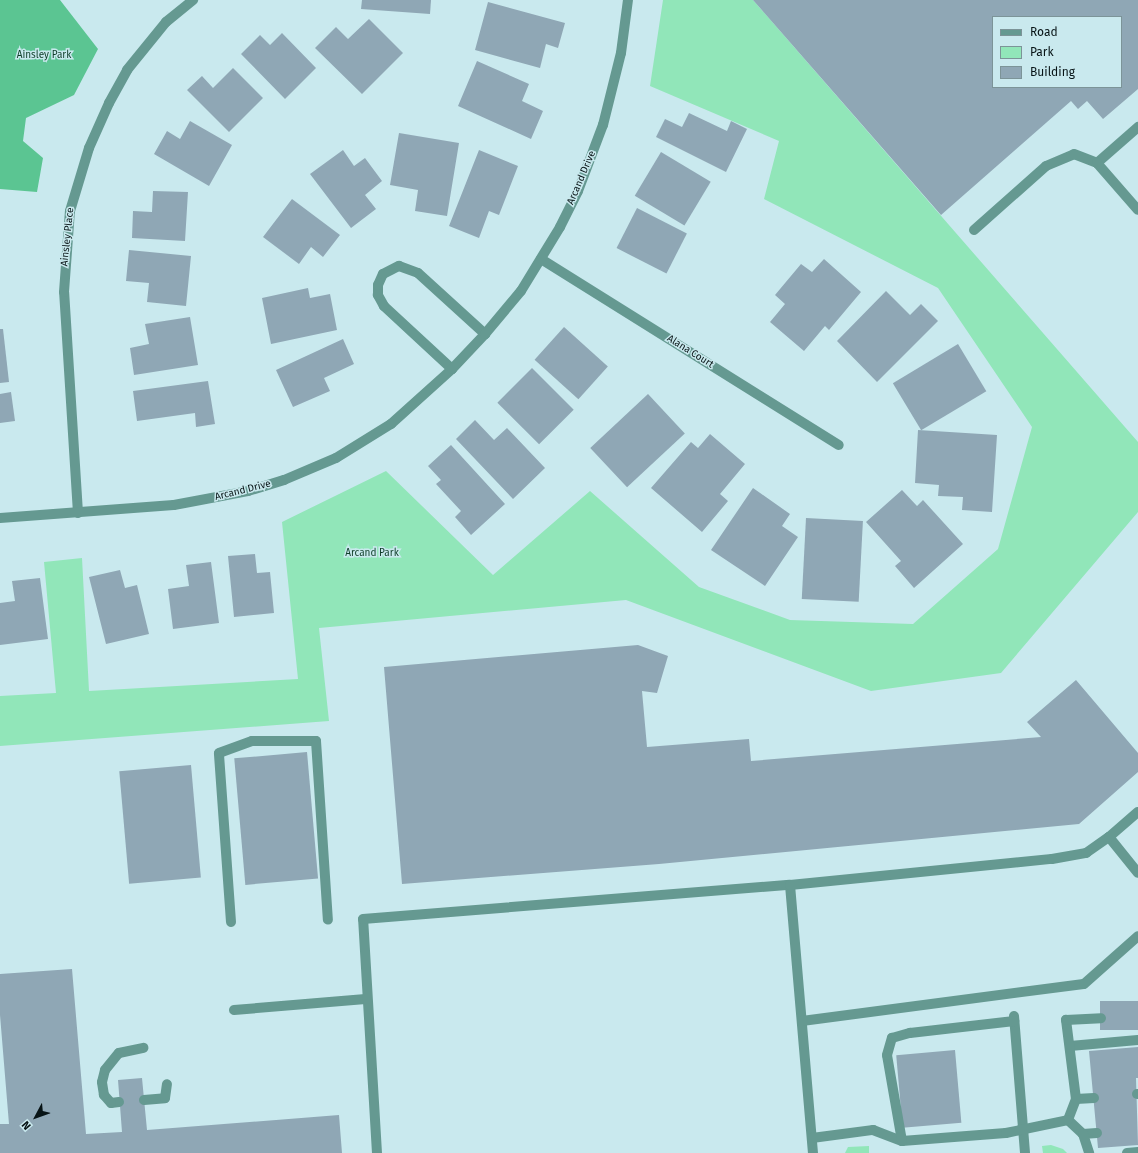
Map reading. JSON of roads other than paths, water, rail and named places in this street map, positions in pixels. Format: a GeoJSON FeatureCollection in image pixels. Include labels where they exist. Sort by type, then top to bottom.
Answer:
{"type":"FeatureCollection","features":[{"type":"Feature","properties":{"kind":"street","name":"Ainsley Place"},"geometry":{"type":"LineString","coordinates":[[78,513],[64,292],[70,211],[91,142],[127,70],[166,22],[193,0]]}},
{"type":"Feature","properties":{"kind":"street","name":"Arcand Drive"},"geometry":{"type":"LineString","coordinates":[[0,518],[78,513],[212,499],[284,480],[336,458],[370,438],[415,404],[452,369],[485,334],[521,291],[541,259],[578,191],[603,125],[621,53],[628,0]]}},
{"type":"Feature","properties":{"kind":"street"},"geometry":{"type":"LineString","coordinates":[[1097,163],[1138,127]]}},
{"type":"Feature","properties":{"kind":"street"},"geometry":{"type":"LineString","coordinates":[[974,230],[1046,166],[1074,154],[1097,163],[1138,210]]}},
{"type":"Feature","properties":{"kind":"street","name":"Alana Court"},"geometry":{"type":"LineString","coordinates":[[541,259],[839,445]]}},
{"type":"Feature","properties":{"kind":"street"},"geometry":{"type":"LineString","coordinates":[[452,369],[384,306],[378,295],[378,285],[383,274],[399,266],[418,273],[485,334]]}},
{"type":"Feature","properties":{"kind":"street"},"geometry":{"type":"LineString","coordinates":[[231,922],[218,752],[252,741],[316,740],[328,920]]}},
{"type":"Feature","properties":{"kind":"street"},"geometry":{"type":"LineString","coordinates":[[377,1153],[366,999],[363,919],[790,885],[1052,859],[1086,853],[1109,837],[1138,812]]}},
{"type":"Feature","properties":{"kind":"street"},"geometry":{"type":"LineString","coordinates":[[1109,837],[1138,873]]}},
{"type":"Feature","properties":{"kind":"street"},"geometry":{"type":"LineString","coordinates":[[790,885],[813,1153]]}},
{"type":"Feature","properties":{"kind":"street"},"geometry":{"type":"LineString","coordinates":[[802,1021],[1084,984],[1138,936]]}},
{"type":"Feature","properties":{"kind":"street"},"geometry":{"type":"LineString","coordinates":[[234,1010],[366,999]]}},
{"type":"Feature","properties":{"kind":"street"},"geometry":{"type":"LineString","coordinates":[[902,1141],[888,1055],[892,1038],[910,1033],[1014,1018],[1025,1153]]}},
{"type":"Feature","properties":{"kind":"street"},"geometry":{"type":"LineString","coordinates":[[1068,1120],[1076,1100],[1066,1020],[1101,1018]]}},
{"type":"Feature","properties":{"kind":"street"},"geometry":{"type":"LineString","coordinates":[[1070,1046],[1138,1040]]}},
{"type":"Feature","properties":{"kind":"street"},"geometry":{"type":"LineString","coordinates":[[119,1102],[111,1103],[104,1095],[102,1082],[105,1070],[119,1053],[143,1048]]}},
{"type":"Feature","properties":{"kind":"street"},"geometry":{"type":"LineString","coordinates":[[144,1100],[165,1098],[167,1084]]}},
{"type":"Feature","properties":{"kind":"street"},"geometry":{"type":"LineString","coordinates":[[1076,1100],[1094,1098]]}},
{"type":"Feature","properties":{"kind":"street"},"geometry":{"type":"LineString","coordinates":[[812,1138],[873,1130],[902,1141],[1023,1131],[1068,1120]]}},
{"type":"Feature","properties":{"kind":"street"},"geometry":{"type":"LineString","coordinates":[[1068,1120],[1083,1134],[1089,1153]]}},
{"type":"Feature","properties":{"kind":"street"},"geometry":{"type":"LineString","coordinates":[[1083,1134],[1097,1133]]}},
{"type":"Feature","properties":{"kind":"street"},"geometry":{"type":"LineString","coordinates":[[1127,1153],[1138,1152]]}},
{"type":"Feature","properties":{"kind":"park label","name":"Ainsley Park"},"geometry":{"type":"Point","coordinates":[44,56]}},
{"type":"Feature","properties":{"kind":"park label","name":"Arcand Park"},"geometry":{"type":"Point","coordinates":[372,554]}}]}
